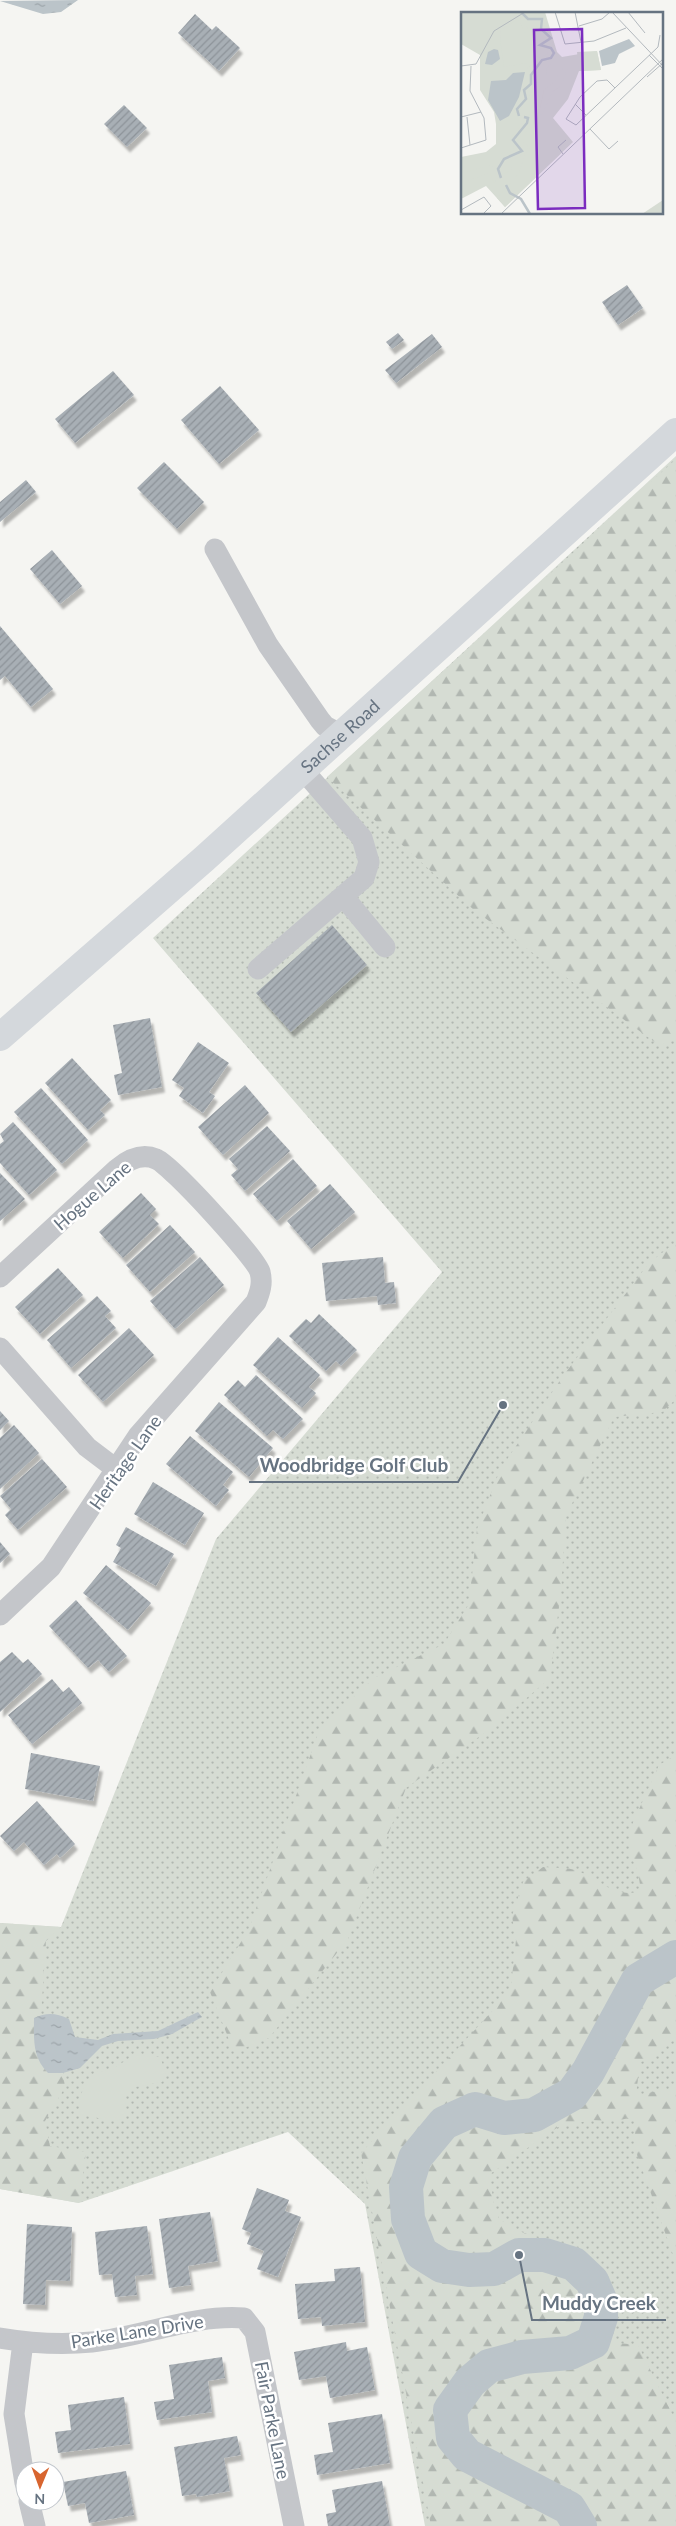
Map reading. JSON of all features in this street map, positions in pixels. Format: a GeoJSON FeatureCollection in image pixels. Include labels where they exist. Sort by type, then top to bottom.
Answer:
{"type":"FeatureCollection","features":[{"type":"Feature","properties":{"kind":"main road","name":"Sachse Road"},"geometry":{"type":"LineString","coordinates":[[0,1037],[303,770],[676,432]]}},
{"type":"Feature","properties":{"kind":"street"},"geometry":{"type":"LineString","coordinates":[[215,549],[268,645],[320,720],[325,726],[342,735]]}},
{"type":"Feature","properties":{"kind":"street"},"geometry":{"type":"LineString","coordinates":[[258,969],[364,878],[369,862],[362,838],[303,770]]}},
{"type":"Feature","properties":{"kind":"street"},"geometry":{"type":"LineString","coordinates":[[343,896],[384,947]]}},
{"type":"Feature","properties":{"kind":"street","name":"Hogue Lane"},"geometry":{"type":"LineString","coordinates":[[0,1277],[117,1168],[135,1158],[146,1157],[165,1164],[179,1178],[255,1261],[261,1282]]}},
{"type":"Feature","properties":{"kind":"street","name":"Heritage Lane"},"geometry":{"type":"LineString","coordinates":[[0,1614],[51,1567],[138,1436],[256,1302],[261,1282]]}},
{"type":"Feature","properties":{"kind":"street"},"geometry":{"type":"LineString","coordinates":[[0,1348],[87,1447],[116,1470]]}},
{"type":"Feature","properties":{"kind":"street","name":"Parke Lane Drive"},"geometry":{"type":"LineString","coordinates":[[0,2338],[23,2342],[93,2342],[212,2318],[244,2318]]}},
{"type":"Feature","properties":{"kind":"street","name":"Fair Parke Lane"},"geometry":{"type":"LineString","coordinates":[[244,2318],[255,2332],[294,2526]]}},
{"type":"Feature","properties":{"kind":"street"},"geometry":{"type":"LineString","coordinates":[[21,2461],[14,2414],[23,2342]]}},
{"type":"Feature","properties":{"kind":"street"},"geometry":{"type":"LineString","coordinates":[[31,2511],[35,2526]]}},
{"type":"Feature","properties":{"kind":"green space"},"geometry":{"type":"Polygon","coordinates":[[[676,456],[676,2526],[425,2526],[365,2204],[288,2132],[79,2203],[0,2189],[0,1923],[61,1927],[216,1539],[442,1272],[153,938],[676,456]]]}},
{"type":"Feature","properties":{"kind":"green space"},"geometry":{"type":"Polygon","coordinates":[[[676,459],[676,1036],[660,1046],[474,910],[327,777],[676,459]]]}},
{"type":"Feature","properties":{"kind":"green space"},"geometry":{"type":"Polygon","coordinates":[[[676,1242],[676,1399],[662,1412],[614,1417],[566,1516],[561,1590],[550,1678],[493,1727],[406,1788],[348,1939],[269,2038],[234,2052],[210,1992],[249,1929],[320,1728],[374,1678],[444,1644],[469,1604],[477,1529],[500,1470],[563,1376],[649,1263],[676,1242]]]}},
{"type":"Feature","properties":{"kind":"green space"},"geometry":{"type":"Polygon","coordinates":[[[676,1755],[676,2037],[656,2055],[640,2062],[636,2095],[676,2088],[676,2263],[636,2152],[634,2117],[615,2121],[592,2120],[558,2127],[490,2174],[493,2200],[499,2219],[519,2231],[564,2248],[583,2261],[609,2300],[607,2321],[618,2343],[638,2345],[676,2422],[676,2526],[431,2526],[361,2153],[496,2007],[511,1986],[516,1940],[512,1916],[523,1882],[543,1867],[560,1868],[578,1871],[616,1891],[632,1893],[641,1891],[638,1872],[630,1854],[631,1827],[659,1765],[676,1755]]]}},
{"type":"Feature","properties":{"kind":"green space"},"geometry":{"type":"Polygon","coordinates":[[[0,1923],[61,1927],[46,1941],[41,2014],[34,2018],[34,2040],[39,2061],[48,2073],[63,2073],[65,2087],[45,2121],[50,2146],[86,2152],[79,2203],[0,2189],[0,1923]]]}},
{"type":"Feature","properties":{"kind":"green space"},"geometry":{"type":"Polygon","coordinates":[[[134,2055],[160,2057],[166,2073],[162,2082],[135,2087],[126,2094],[125,2114],[122,2119],[115,2121],[81,2115],[79,2109],[80,2097],[95,2072],[111,2070],[134,2055]]]}},
{"type":"Feature","properties":{"kind":"water"},"geometry":{"type":"Polygon","coordinates":[[[78,0],[61,12],[43,14],[0,1],[78,0]]]}},
{"type":"Feature","properties":{"kind":"water"},"geometry":{"type":"Polygon","coordinates":[[[198,2012],[202,2017],[172,2034],[154,2039],[118,2041],[102,2046],[80,2068],[63,2073],[48,2073],[39,2061],[35,2047],[34,2018],[47,2014],[56,2014],[69,2019],[75,2037],[98,2040],[113,2034],[158,2031],[198,2012]]]}},
{"type":"Feature","properties":{"kind":"building"},"geometry":{"type":"Polygon","coordinates":[[[195,14],[212,30],[216,26],[240,48],[219,71],[178,33],[195,14]]]}},
{"type":"Feature","properties":{"kind":"building"},"geometry":{"type":"Polygon","coordinates":[[[124,105],[147,128],[127,147],[104,124],[124,105]]]}},
{"type":"Feature","properties":{"kind":"building"},"geometry":{"type":"Polygon","coordinates":[[[627,285],[643,308],[618,325],[602,302],[627,285]]]}},
{"type":"Feature","properties":{"kind":"building"},"geometry":{"type":"Polygon","coordinates":[[[398,333],[404,340],[392,349],[386,342],[398,333]]]}},
{"type":"Feature","properties":{"kind":"building"},"geometry":{"type":"Polygon","coordinates":[[[432,334],[442,347],[396,383],[385,370],[432,334]]]}},
{"type":"Feature","properties":{"kind":"building"},"geometry":{"type":"Polygon","coordinates":[[[113,371],[134,395],[75,443],[55,419],[113,371]]]}},
{"type":"Feature","properties":{"kind":"building"},"geometry":{"type":"Polygon","coordinates":[[[220,386],[259,430],[219,464],[181,420],[220,386]]]}},
{"type":"Feature","properties":{"kind":"building"},"geometry":{"type":"Polygon","coordinates":[[[164,462],[204,502],[177,529],[137,488],[164,462]]]}},
{"type":"Feature","properties":{"kind":"building"},"geometry":{"type":"Polygon","coordinates":[[[26,480],[36,492],[0,522],[0,502],[26,480]]]}},
{"type":"Feature","properties":{"kind":"building"},"geometry":{"type":"Polygon","coordinates":[[[52,550],[82,586],[60,604],[30,569],[52,550]]]}},
{"type":"Feature","properties":{"kind":"building"},"geometry":{"type":"Polygon","coordinates":[[[0,626],[53,689],[31,707],[5,676],[0,680],[0,626]]]}},
{"type":"Feature","properties":{"kind":"building"},"geometry":{"type":"Polygon","coordinates":[[[332,925],[367,965],[291,1032],[256,993],[332,925]]]}},
{"type":"Feature","properties":{"kind":"building"},"geometry":{"type":"Polygon","coordinates":[[[150,1018],[162,1087],[118,1095],[114,1075],[122,1073],[113,1025],[150,1018]]]}},
{"type":"Feature","properties":{"kind":"building"},"geometry":{"type":"Polygon","coordinates":[[[198,1042],[229,1063],[209,1092],[215,1096],[203,1113],[179,1096],[184,1088],[172,1080],[198,1042]]]}},
{"type":"Feature","properties":{"kind":"building"},"geometry":{"type":"Polygon","coordinates":[[[72,1058],[111,1100],[100,1110],[105,1115],[88,1130],[45,1083],[72,1058]]]}},
{"type":"Feature","properties":{"kind":"building"},"geometry":{"type":"Polygon","coordinates":[[[245,1085],[269,1113],[223,1155],[198,1127],[245,1085]]]}},
{"type":"Feature","properties":{"kind":"building"},"geometry":{"type":"Polygon","coordinates":[[[41,1088],[88,1140],[62,1164],[14,1112],[41,1088]]]}},
{"type":"Feature","properties":{"kind":"building"},"geometry":{"type":"Polygon","coordinates":[[[13,1122],[57,1170],[29,1195],[0,1163],[0,1144],[4,1141],[0,1134],[13,1122]]]}},
{"type":"Feature","properties":{"kind":"building"},"geometry":{"type":"Polygon","coordinates":[[[267,1126],[290,1151],[245,1191],[231,1175],[238,1169],[229,1159],[267,1126]]]}},
{"type":"Feature","properties":{"kind":"building"},"geometry":{"type":"Polygon","coordinates":[[[293,1159],[317,1186],[277,1221],[253,1194],[293,1159]]]}},
{"type":"Feature","properties":{"kind":"building"},"geometry":{"type":"Polygon","coordinates":[[[0,1173],[25,1199],[0,1221],[0,1173]]]}},
{"type":"Feature","properties":{"kind":"building"},"geometry":{"type":"Polygon","coordinates":[[[330,1184],[355,1212],[311,1249],[287,1221],[330,1184]]]}},
{"type":"Feature","properties":{"kind":"building"},"geometry":{"type":"Polygon","coordinates":[[[141,1193],[156,1209],[150,1215],[159,1224],[123,1258],[99,1232],[141,1193]]]}},
{"type":"Feature","properties":{"kind":"building"},"geometry":{"type":"Polygon","coordinates":[[[170,1225],[195,1252],[150,1292],[126,1265],[170,1225]]]}},
{"type":"Feature","properties":{"kind":"building"},"geometry":{"type":"Polygon","coordinates":[[[200,1257],[224,1285],[175,1329],[150,1301],[200,1257]]]}},
{"type":"Feature","properties":{"kind":"building"},"geometry":{"type":"Polygon","coordinates":[[[383,1257],[385,1283],[394,1282],[396,1303],[378,1305],[377,1296],[326,1301],[322,1263],[383,1257]]]}},
{"type":"Feature","properties":{"kind":"building"},"geometry":{"type":"Polygon","coordinates":[[[58,1268],[83,1295],[40,1334],[15,1307],[58,1268]]]}},
{"type":"Feature","properties":{"kind":"building"},"geometry":{"type":"Polygon","coordinates":[[[97,1296],[111,1311],[105,1316],[116,1328],[71,1368],[47,1340],[97,1296]]]}},
{"type":"Feature","properties":{"kind":"building"},"geometry":{"type":"Polygon","coordinates":[[[319,1314],[357,1350],[341,1366],[336,1361],[326,1371],[289,1336],[306,1319],[311,1323],[319,1314]]]}},
{"type":"Feature","properties":{"kind":"building"},"geometry":{"type":"Polygon","coordinates":[[[129,1328],[154,1355],[103,1402],[78,1375],[129,1328]]]}},
{"type":"Feature","properties":{"kind":"building"},"geometry":{"type":"Polygon","coordinates":[[[278,1337],[320,1375],[309,1387],[316,1393],[302,1408],[253,1365],[278,1337]]]}},
{"type":"Feature","properties":{"kind":"building"},"geometry":{"type":"Polygon","coordinates":[[[256,1375],[303,1419],[283,1439],[273,1430],[267,1436],[224,1395],[238,1380],[245,1387],[256,1375]]]}},
{"type":"Feature","properties":{"kind":"building"},"geometry":{"type":"Polygon","coordinates":[[[219,1402],[273,1448],[249,1477],[195,1431],[219,1402]]]}},
{"type":"Feature","properties":{"kind":"building"},"geometry":{"type":"Polygon","coordinates":[[[0,1411],[9,1421],[0,1430],[0,1411]]]}},
{"type":"Feature","properties":{"kind":"building"},"geometry":{"type":"Polygon","coordinates":[[[14,1425],[39,1453],[0,1489],[0,1438],[14,1425]]]}},
{"type":"Feature","properties":{"kind":"building"},"geometry":{"type":"Polygon","coordinates":[[[190,1436],[233,1472],[223,1485],[229,1490],[216,1506],[166,1464],[190,1436]]]}},
{"type":"Feature","properties":{"kind":"building"},"geometry":{"type":"Polygon","coordinates":[[[42,1459],[67,1487],[18,1530],[5,1515],[11,1509],[0,1496],[42,1459]]]}},
{"type":"Feature","properties":{"kind":"building"},"geometry":{"type":"Polygon","coordinates":[[[153,1482],[204,1513],[185,1545],[134,1514],[153,1482]]]}},
{"type":"Feature","properties":{"kind":"building"},"geometry":{"type":"Polygon","coordinates":[[[126,1527],[174,1554],[156,1586],[113,1562],[121,1548],[116,1545],[126,1527]]]}},
{"type":"Feature","properties":{"kind":"building"},"geometry":{"type":"Polygon","coordinates":[[[0,1542],[10,1554],[0,1563],[0,1542]]]}},
{"type":"Feature","properties":{"kind":"building"},"geometry":{"type":"Polygon","coordinates":[[[106,1565],[151,1603],[128,1630],[83,1593],[106,1565]]]}},
{"type":"Feature","properties":{"kind":"building"},"geometry":{"type":"Polygon","coordinates":[[[76,1600],[127,1656],[109,1672],[98,1660],[88,1668],[49,1626],[76,1600]]]}},
{"type":"Feature","properties":{"kind":"building"},"geometry":{"type":"Polygon","coordinates":[[[12,1652],[23,1663],[28,1659],[42,1674],[0,1712],[0,1662],[12,1652]]]}},
{"type":"Feature","properties":{"kind":"building"},"geometry":{"type":"Polygon","coordinates":[[[52,1679],[63,1692],[69,1687],[82,1703],[32,1744],[8,1715],[52,1679]]]}},
{"type":"Feature","properties":{"kind":"building"},"geometry":{"type":"Polygon","coordinates":[[[31,1753],[100,1766],[93,1801],[25,1789],[31,1753]]]}},
{"type":"Feature","properties":{"kind":"building"},"geometry":{"type":"Polygon","coordinates":[[[37,1801],[75,1844],[60,1858],[57,1854],[44,1865],[24,1842],[14,1851],[0,1836],[37,1801]]]}},
{"type":"Feature","properties":{"kind":"building"},"geometry":{"type":"Polygon","coordinates":[[[257,2188],[289,2200],[285,2211],[301,2217],[278,2277],[257,2269],[264,2251],[247,2244],[251,2233],[242,2229],[257,2188]]]}},
{"type":"Feature","properties":{"kind":"building"},"geometry":{"type":"Polygon","coordinates":[[[210,2212],[218,2261],[188,2266],[191,2285],[169,2288],[159,2219],[210,2212]]]}},
{"type":"Feature","properties":{"kind":"building"},"geometry":{"type":"Polygon","coordinates":[[[27,2224],[72,2227],[70,2281],[46,2280],[45,2305],[23,2304],[27,2224]]]}},
{"type":"Feature","properties":{"kind":"building"},"geometry":{"type":"Polygon","coordinates":[[[147,2226],[153,2274],[135,2276],[137,2295],[115,2297],[112,2274],[99,2275],[95,2232],[147,2226]]]}},
{"type":"Feature","properties":{"kind":"building"},"geometry":{"type":"Polygon","coordinates":[[[360,2267],[365,2322],[322,2326],[321,2317],[298,2319],[295,2284],[335,2281],[334,2269],[360,2267]]]}},
{"type":"Feature","properties":{"kind":"building"},"geometry":{"type":"Polygon","coordinates":[[[346,2342],[347,2351],[367,2347],[375,2390],[330,2398],[326,2376],[299,2380],[294,2352],[346,2342]]]}},
{"type":"Feature","properties":{"kind":"building"},"geometry":{"type":"Polygon","coordinates":[[[222,2357],[225,2378],[208,2381],[212,2412],[157,2420],[154,2402],[174,2399],[169,2365],[222,2357]]]}},
{"type":"Feature","properties":{"kind":"building"},"geometry":{"type":"Polygon","coordinates":[[[124,2397],[130,2444],[58,2453],[55,2432],[71,2430],[68,2405],[124,2397]]]}},
{"type":"Feature","properties":{"kind":"building"},"geometry":{"type":"Polygon","coordinates":[[[382,2414],[390,2463],[317,2475],[314,2455],[333,2452],[328,2423],[382,2414]]]}},
{"type":"Feature","properties":{"kind":"building"},"geometry":{"type":"Polygon","coordinates":[[[237,2436],[241,2455],[224,2458],[230,2491],[197,2497],[196,2494],[182,2496],[174,2447],[237,2436]]]}},
{"type":"Feature","properties":{"kind":"building"},"geometry":{"type":"Polygon","coordinates":[[[126,2471],[134,2515],[89,2523],[85,2503],[68,2506],[65,2482],[126,2471]]]}},
{"type":"Feature","properties":{"kind":"building"},"geometry":{"type":"Polygon","coordinates":[[[382,2481],[390,2526],[328,2526],[326,2514],[336,2512],[332,2490],[382,2481]]]}},
{"type":"Feature","properties":{"kind":"waterway"},"geometry":{"type":"LineString","coordinates":[[580,2526],[569,2508],[467,2455],[453,2438],[450,2410],[470,2382],[489,2366],[522,2357],[570,2353],[593,2342],[601,2317],[601,2302],[592,2281],[574,2264],[545,2255],[519,2255],[494,2269],[469,2270],[442,2266],[421,2253],[408,2219],[406,2187],[415,2158],[444,2123],[475,2109],[504,2118],[534,2115],[572,2094],[588,2072],[638,1980],[676,1957]]}},
{"type":"Feature","properties":{"kind":"place","name":"Woodbridge Golf Club"},"geometry":{"type":"Point","coordinates":[503,1405]}},
{"type":"Feature","properties":{"kind":"place","name":"Muddy Creek"},"geometry":{"type":"Point","coordinates":[519,2255]}}]}
